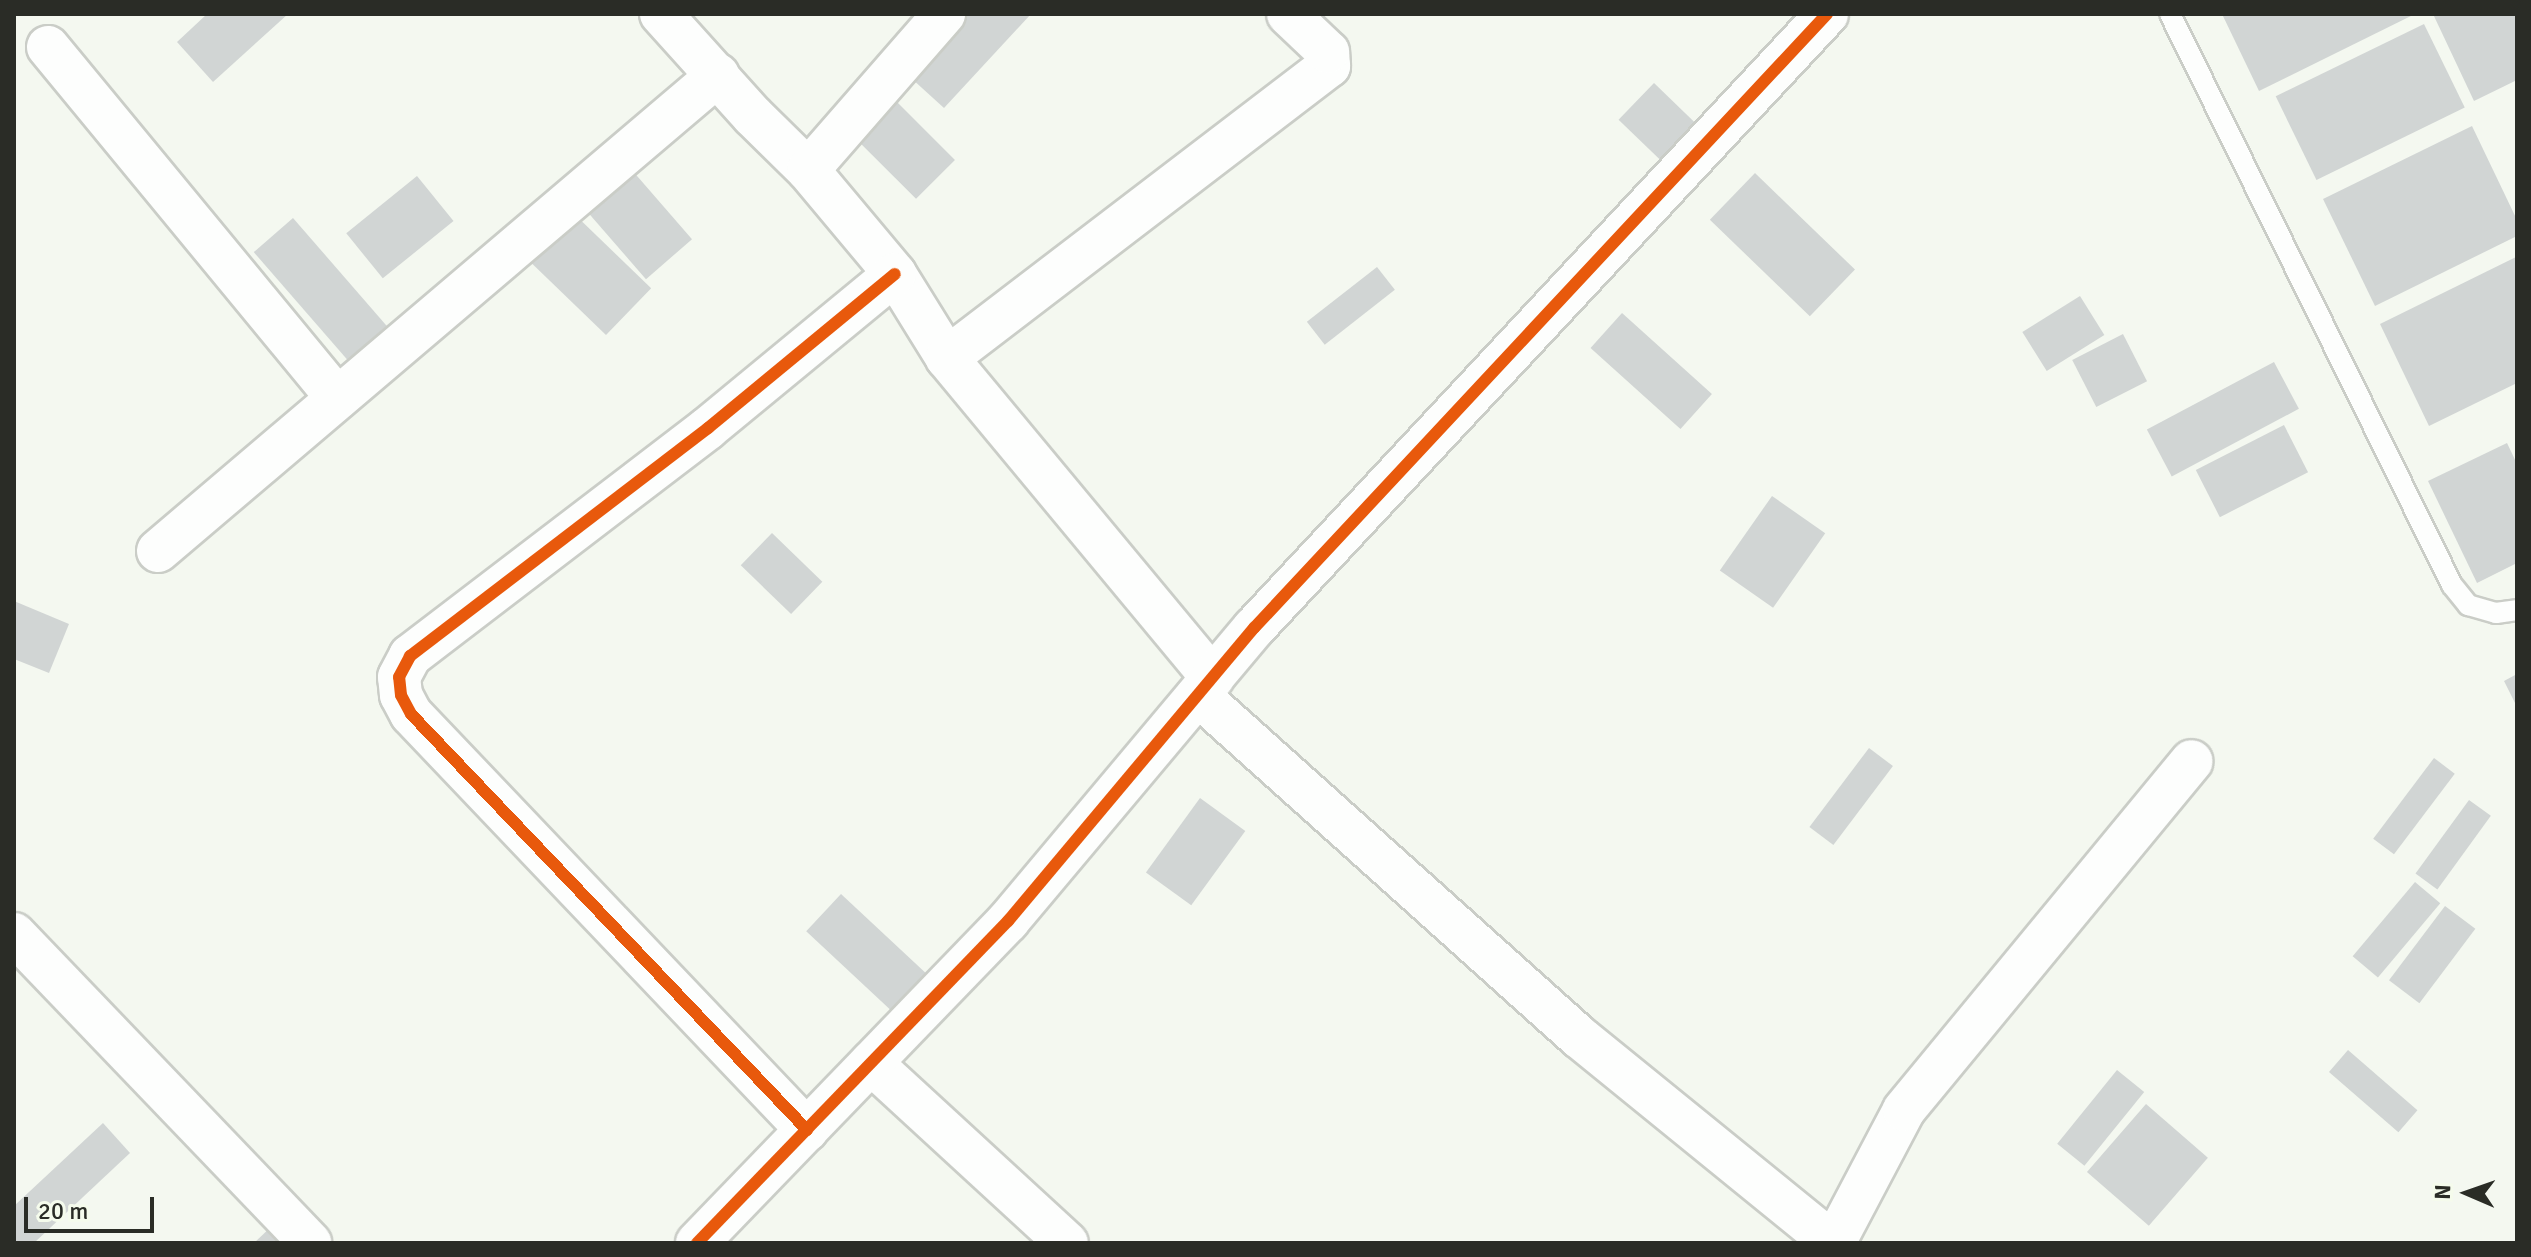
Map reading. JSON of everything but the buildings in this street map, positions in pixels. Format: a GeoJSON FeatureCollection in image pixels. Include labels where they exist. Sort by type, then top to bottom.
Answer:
{"type":"FeatureCollection","features":[{"type":"Feature","properties":{"kind":"street"},"geometry":{"type":"LineString","coordinates":[[661,14],[753,116],[808,170],[895,274],[947,358],[1206,687],[1578,1036],[1834,1243],[1904,1110],[2192,761]]}},
{"type":"Feature","properties":{"kind":"street"},"geometry":{"type":"LineString","coordinates":[[808,170],[944,14]]}},
{"type":"Feature","properties":{"kind":"street"},"geometry":{"type":"LineString","coordinates":[[947,358],[1329,66],[1328,52],[1288,14]]}},
{"type":"Feature","properties":{"kind":"street"},"geometry":{"type":"LineString","coordinates":[[697,1243],[1008,921],[1254,628],[1827,14]]}},
{"type":"Feature","properties":{"kind":"street"},"geometry":{"type":"LineString","coordinates":[[48,47],[337,398]]}},
{"type":"Feature","properties":{"kind":"street"},"geometry":{"type":"LineString","coordinates":[[158,551],[718,75]]}},
{"type":"Feature","properties":{"kind":"street"},"geometry":{"type":"LineString","coordinates":[[807,1130],[411,714],[401,695],[399,677],[410,656],[708,428],[895,274]]}},
{"type":"Feature","properties":{"kind":"street"},"geometry":{"type":"LineString","coordinates":[[14,934],[310,1243]]}},
{"type":"Feature","properties":{"kind":"street"},"geometry":{"type":"LineString","coordinates":[[871,1063],[1067,1243]]}},
{"type":"Feature","properties":{"kind":"lane"},"geometry":{"type":"LineString","coordinates":[[2170,14],[2452,585],[2468,605],[2496,613],[2517,610]]}},
{"type":"Feature","properties":{"kind":"cycle path"},"geometry":{"type":"LineString","coordinates":[[697,1243],[1008,921],[1254,628],[1827,14]]}},
{"type":"Feature","properties":{"kind":"cycle path"},"geometry":{"type":"LineString","coordinates":[[807,1130],[411,714],[401,695],[399,677],[410,656],[708,428],[895,274]]}}]}
